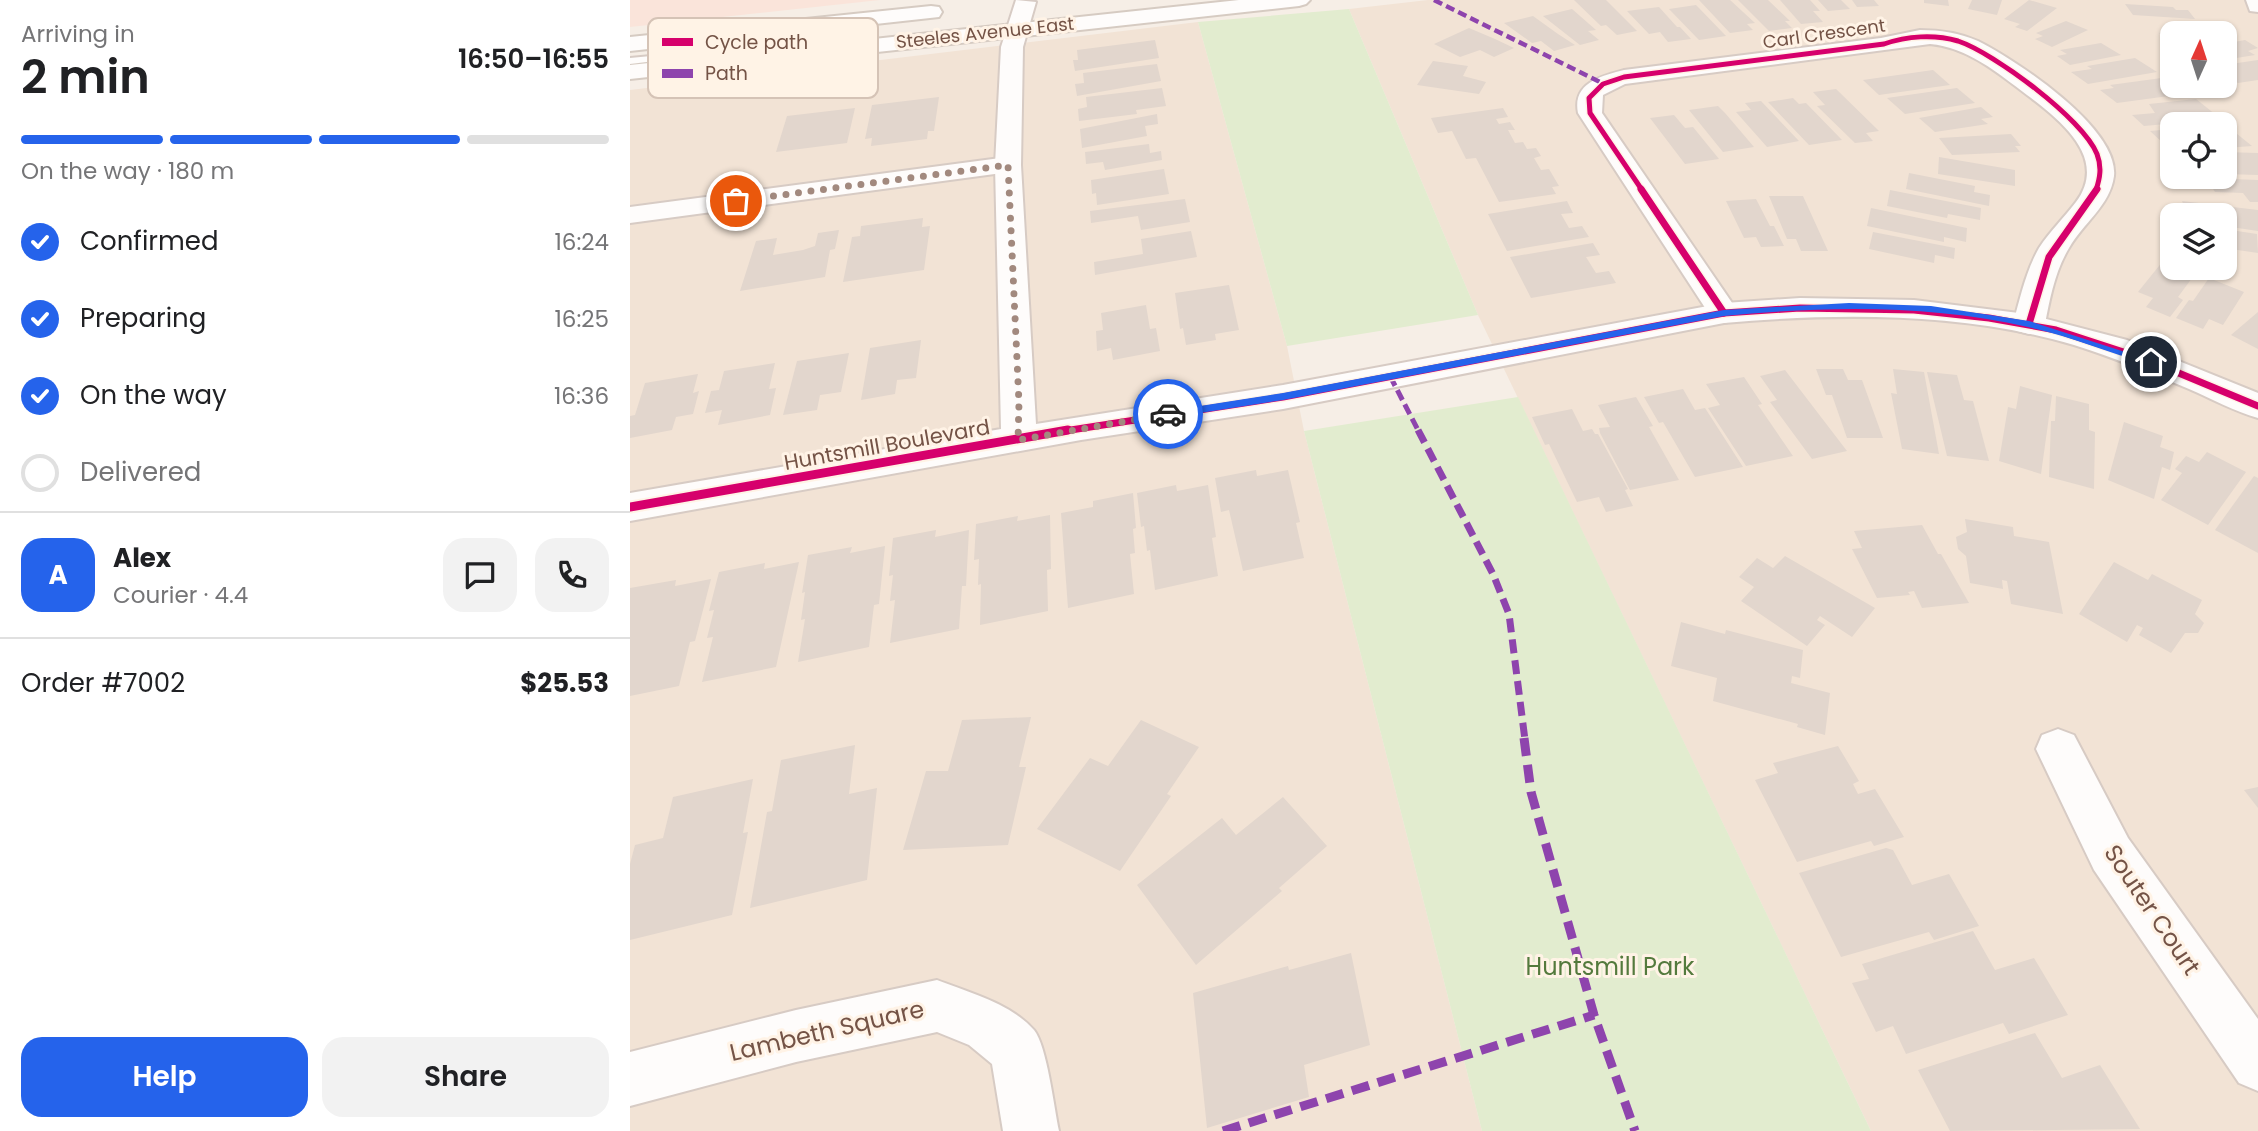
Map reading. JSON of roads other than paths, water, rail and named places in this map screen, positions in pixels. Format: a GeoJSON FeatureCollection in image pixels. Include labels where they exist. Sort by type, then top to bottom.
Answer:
{"type":"FeatureCollection","features":[{"type":"Feature","properties":{"kind":"street","name":"Steeles Avenue East"},"geometry":{"type":"LineString","coordinates":[[1000,5],[1029,0]]}},
{"type":"Feature","properties":{"kind":"street"},"geometry":{"type":"LineString","coordinates":[[1018,440],[1019,403],[1008,165],[1012,47],[1029,0]]}},
{"type":"Feature","properties":{"kind":"street","name":"Steeles Avenue East"},"geometry":{"type":"LineString","coordinates":[[878,44],[1299,0]]}},
{"type":"Feature","properties":{"kind":"street"},"geometry":{"type":"LineString","coordinates":[[2257,0],[2258,6]]}},
{"type":"Feature","properties":{"kind":"street","name":"Steeles Avenue East"},"geometry":{"type":"LineString","coordinates":[[873,18],[948,10]]}},
{"type":"Feature","properties":{"kind":"street","name":"Carl Crescent"},"geometry":{"type":"LineString","coordinates":[[1724,313],[1590,113],[1587,102],[1589,94],[1602,83],[1624,77],[1884,44],[1900,38],[1930,37],[1958,41],[1986,53],[2074,122],[2087,135],[2099,156],[2100,177],[2090,205],[2054,248],[2029,324]]}},
{"type":"Feature","properties":{"kind":"street","name":"Steeles Avenue East"},"geometry":{"type":"LineString","coordinates":[[630,44],[648,42]]}},
{"type":"Feature","properties":{"kind":"street","name":"Steeles Avenue East"},"geometry":{"type":"LineString","coordinates":[[630,72],[648,70]]}},
{"type":"Feature","properties":{"kind":"street"},"geometry":{"type":"LineString","coordinates":[[630,215],[1008,165]]}},
{"type":"Feature","properties":{"kind":"street","name":"Huntsmill Boulevard"},"geometry":{"type":"LineString","coordinates":[[630,507],[1283,397],[1724,313],[1773,308],[1863,306],[1931,309],[2029,324],[2126,352],[2258,406]]}},
{"type":"Feature","properties":{"kind":"street","name":"Souter Court"},"geometry":{"type":"LineString","coordinates":[[2058,748],[2111,854],[2258,1065]]}},
{"type":"Feature","properties":{"kind":"street","name":"Lambeth Square"},"geometry":{"type":"LineString","coordinates":[[630,1079],[796,1036],[937,1006],[987,1027],[1016,1050],[1031,1131]]}},
{"type":"Feature","properties":{"kind":"lane"},"geometry":{"type":"LineString","coordinates":[[630,61],[648,59]]}},
{"type":"Feature","properties":{"kind":"park label","name":"Huntsmill Park"},"geometry":{"type":"Point","coordinates":[1610,967]}}]}
